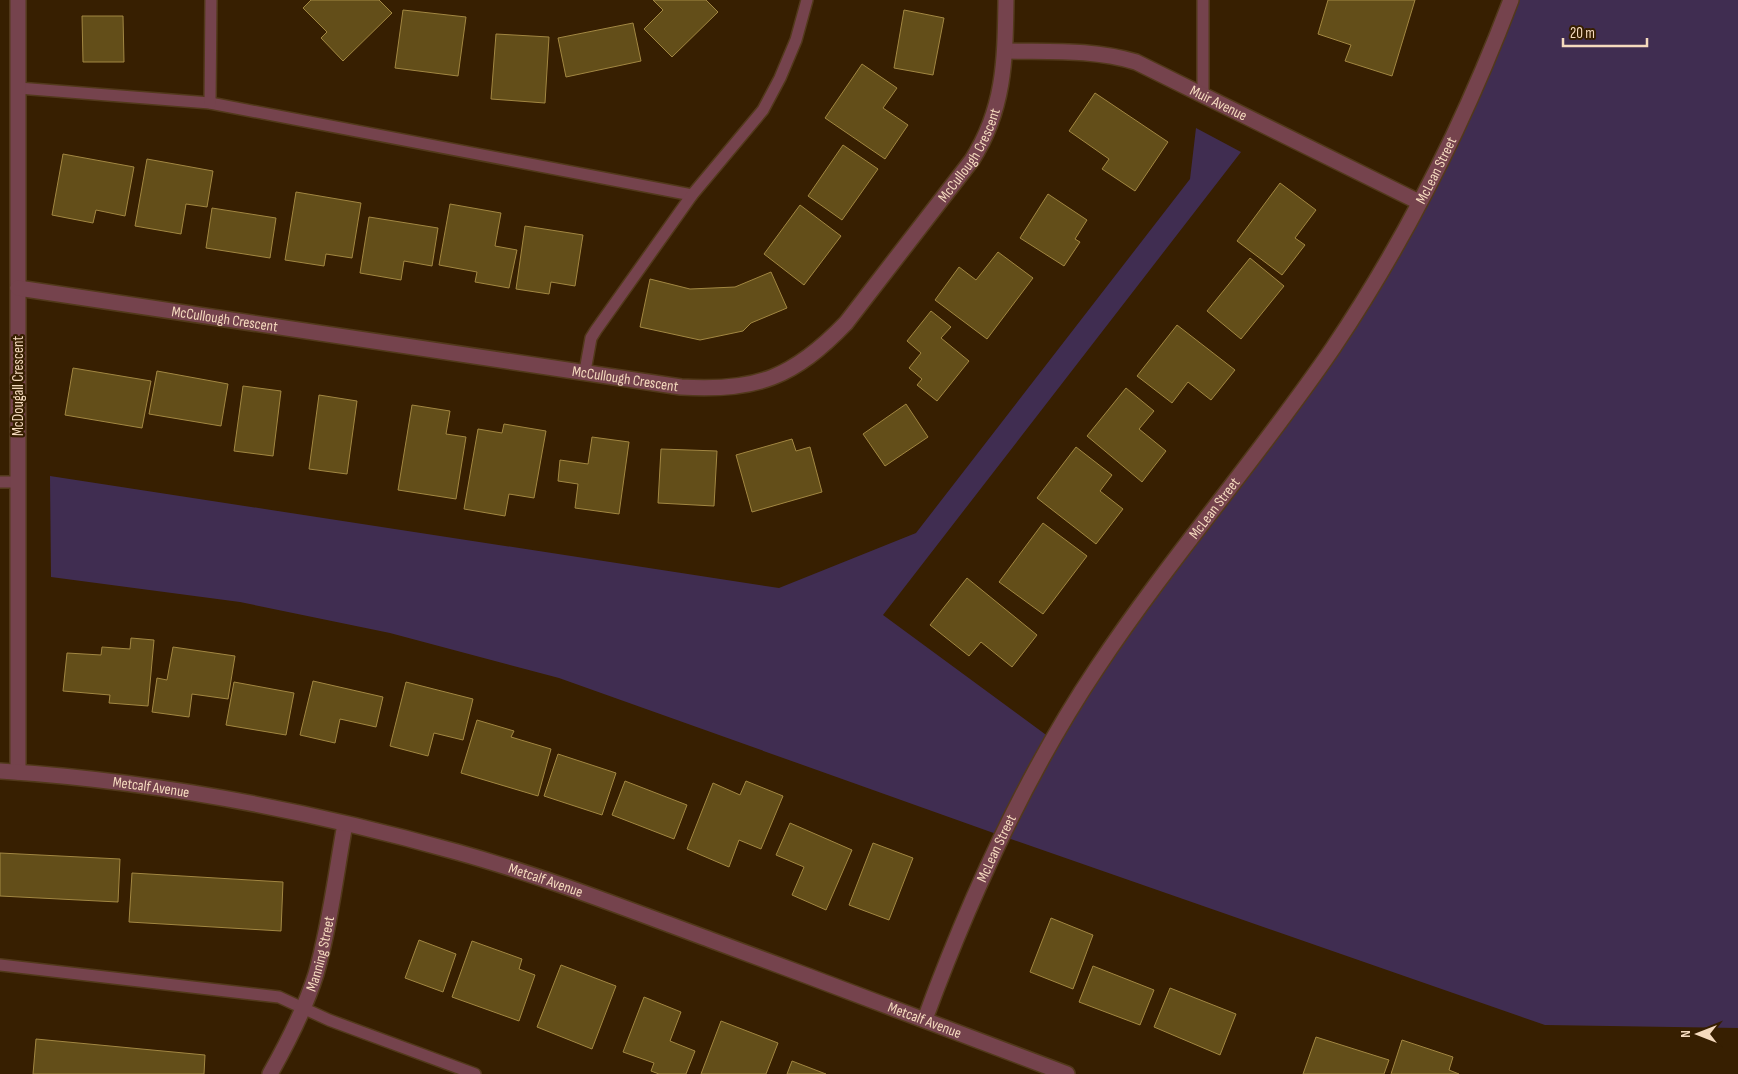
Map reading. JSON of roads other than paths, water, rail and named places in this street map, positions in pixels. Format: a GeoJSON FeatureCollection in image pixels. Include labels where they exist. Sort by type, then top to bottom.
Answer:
{"type":"FeatureCollection","features":[{"type":"Feature","properties":{"kind":"street","name":"McDougall Crescent"},"geometry":{"type":"LineString","coordinates":[[18,0],[18,772]]}},
{"type":"Feature","properties":{"kind":"street","name":"McCullough Crescent"},"geometry":{"type":"LineString","coordinates":[[18,288],[586,371],[682,387],[726,388],[767,380],[809,358],[846,322],[983,144],[999,98],[1005,51],[1006,0]]}},
{"type":"Feature","properties":{"kind":"street","name":"McLean Street"},"geometry":{"type":"LineString","coordinates":[[925,1020],[952,945],[993,853],[1074,704],[1129,622],[1333,348],[1391,254],[1419,202],[1460,119],[1497,37],[1510,0]]}},
{"type":"Feature","properties":{"kind":"street","name":"Muir Avenue"},"geometry":{"type":"LineString","coordinates":[[1005,51],[1086,52],[1111,55],[1136,62],[1419,202]]}},
{"type":"Feature","properties":{"kind":"street","name":"Metcalf Avenue"},"geometry":{"type":"LineString","coordinates":[[0,771],[131,784],[219,797],[345,824],[458,852],[556,883],[1068,1074]]}},
{"type":"Feature","properties":{"kind":"street","name":"Manning Street"},"geometry":{"type":"LineString","coordinates":[[270,1074],[294,1032],[322,952],[345,824]]}},
{"type":"Feature","properties":{"kind":"lane"},"geometry":{"type":"LineString","coordinates":[[210,103],[211,0]]}},
{"type":"Feature","properties":{"kind":"lane"},"geometry":{"type":"LineString","coordinates":[[586,371],[591,338],[692,195],[763,110],[796,40],[808,0]]}},
{"type":"Feature","properties":{"kind":"lane"},"geometry":{"type":"LineString","coordinates":[[1202,94],[1203,0]]}},
{"type":"Feature","properties":{"kind":"lane"},"geometry":{"type":"LineString","coordinates":[[18,88],[210,103],[692,195]]}},
{"type":"Feature","properties":{"kind":"lane"},"geometry":{"type":"LineString","coordinates":[[0,482],[18,482]]}},
{"type":"Feature","properties":{"kind":"lane"},"geometry":{"type":"LineString","coordinates":[[0,966],[279,997],[329,1020],[474,1074]]}}]}
